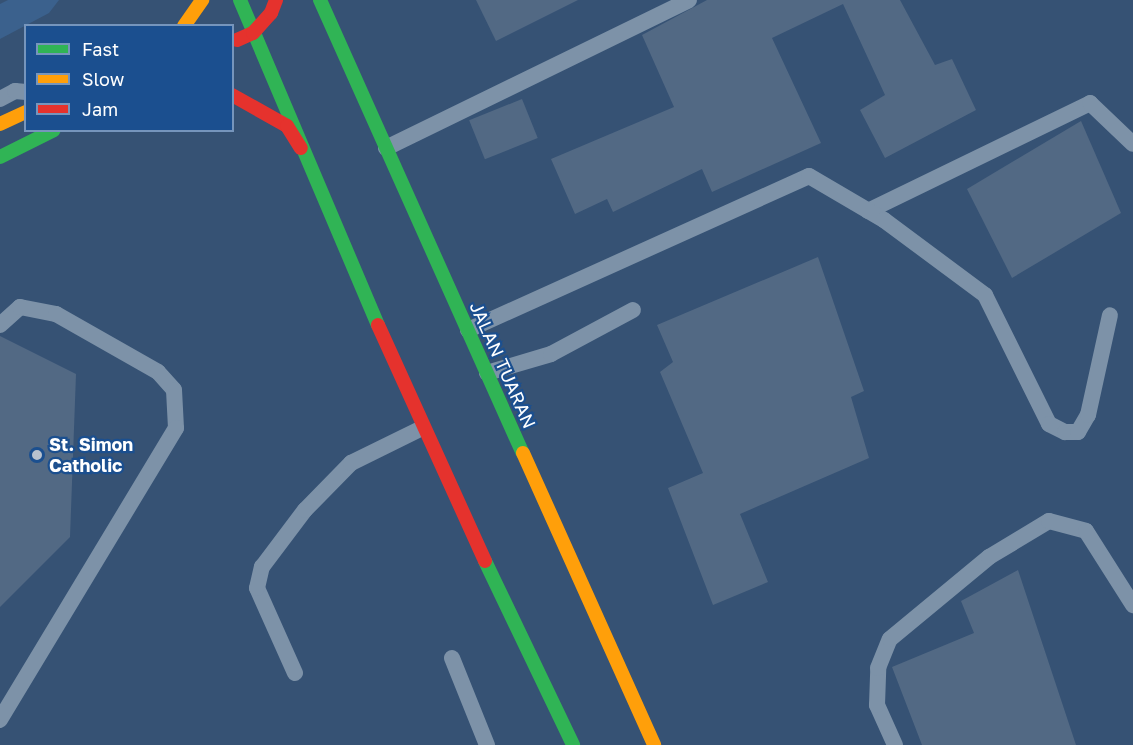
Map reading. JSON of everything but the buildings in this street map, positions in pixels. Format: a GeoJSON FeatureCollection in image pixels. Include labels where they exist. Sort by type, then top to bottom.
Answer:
{"type":"FeatureCollection","features":[{"type":"Feature","properties":{"kind":"main road"},"geometry":{"type":"LineString","coordinates":[[185,24],[202,0]]}},
{"type":"Feature","properties":{"kind":"main road"},"geometry":{"type":"LineString","coordinates":[[240,0],[422,429],[573,745]]}},
{"type":"Feature","properties":{"kind":"main road"},"geometry":{"type":"LineString","coordinates":[[234,41],[253,33],[271,13],[276,0]]}},
{"type":"Feature","properties":{"kind":"main road","name":"JALAN TUARAN"},"geometry":{"type":"LineString","coordinates":[[320,0],[654,745]]}},
{"type":"Feature","properties":{"kind":"main road"},"geometry":{"type":"LineString","coordinates":[[234,95],[286,126],[302,149]]}},
{"type":"Feature","properties":{"kind":"main road"},"geometry":{"type":"LineString","coordinates":[[0,124],[24,113]]}},
{"type":"Feature","properties":{"kind":"main road"},"geometry":{"type":"LineString","coordinates":[[0,157],[50,132]]}},
{"type":"Feature","properties":{"kind":"lane"},"geometry":{"type":"LineString","coordinates":[[386,148],[689,0]]}},
{"type":"Feature","properties":{"kind":"lane"},"geometry":{"type":"LineString","coordinates":[[0,99],[15,91],[24,92]]}},
{"type":"Feature","properties":{"kind":"lane"},"geometry":{"type":"LineString","coordinates":[[868,211],[1090,104],[1133,144]]}},
{"type":"Feature","properties":{"kind":"lane"},"geometry":{"type":"LineString","coordinates":[[468,330],[809,176],[868,211],[985,295],[1049,424],[1065,432],[1078,432],[1088,415],[1110,315]]}},
{"type":"Feature","properties":{"kind":"lane"},"geometry":{"type":"LineString","coordinates":[[0,325],[20,307],[56,314],[158,372],[174,390],[176,428],[0,720]]}},
{"type":"Feature","properties":{"kind":"lane"},"geometry":{"type":"LineString","coordinates":[[487,373],[551,354],[633,310]]}},
{"type":"Feature","properties":{"kind":"lane"},"geometry":{"type":"LineString","coordinates":[[295,673],[257,588],[262,567],[306,510],[351,463],[422,429]]}},
{"type":"Feature","properties":{"kind":"lane"},"geometry":{"type":"LineString","coordinates":[[895,745],[877,705],[878,668],[890,639],[989,557],[1049,521],[1086,531],[1133,605]]}},
{"type":"Feature","properties":{"kind":"lane"},"geometry":{"type":"LineString","coordinates":[[452,658],[487,745]]}},
{"type":"Feature","properties":{"kind":"water"},"geometry":{"type":"Polygon","coordinates":[[[8,0],[59,0],[49,13],[24,24],[24,26],[0,39],[0,4],[8,0]]]}},
{"type":"Feature","properties":{"kind":"traffic: fast"},"geometry":{"type":"LineString","coordinates":[[240,0],[378,325]]}},
{"type":"Feature","properties":{"kind":"traffic: fast"},"geometry":{"type":"LineString","coordinates":[[320,0],[523,453]]}},
{"type":"Feature","properties":{"kind":"traffic: fast"},"geometry":{"type":"LineString","coordinates":[[0,157],[50,132]]}},
{"type":"Feature","properties":{"kind":"traffic: fast"},"geometry":{"type":"LineString","coordinates":[[485,561],[573,745]]}},
{"type":"Feature","properties":{"kind":"traffic: slow"},"geometry":{"type":"LineString","coordinates":[[185,24],[202,0]]}},
{"type":"Feature","properties":{"kind":"traffic: slow"},"geometry":{"type":"LineString","coordinates":[[0,124],[24,113]]}},
{"type":"Feature","properties":{"kind":"traffic: slow"},"geometry":{"type":"LineString","coordinates":[[523,453],[654,745]]}},
{"type":"Feature","properties":{"kind":"traffic: jam"},"geometry":{"type":"LineString","coordinates":[[237,40],[253,33],[271,13],[276,0]]}},
{"type":"Feature","properties":{"kind":"traffic: jam"},"geometry":{"type":"LineString","coordinates":[[234,96],[287,126],[301,148]]}},
{"type":"Feature","properties":{"kind":"traffic: jam"},"geometry":{"type":"LineString","coordinates":[[378,325],[485,561]]}},
{"type":"Feature","properties":{"kind":"place","name":"St. Simon Catholic"},"geometry":{"type":"Point","coordinates":[37,455]}}]}
